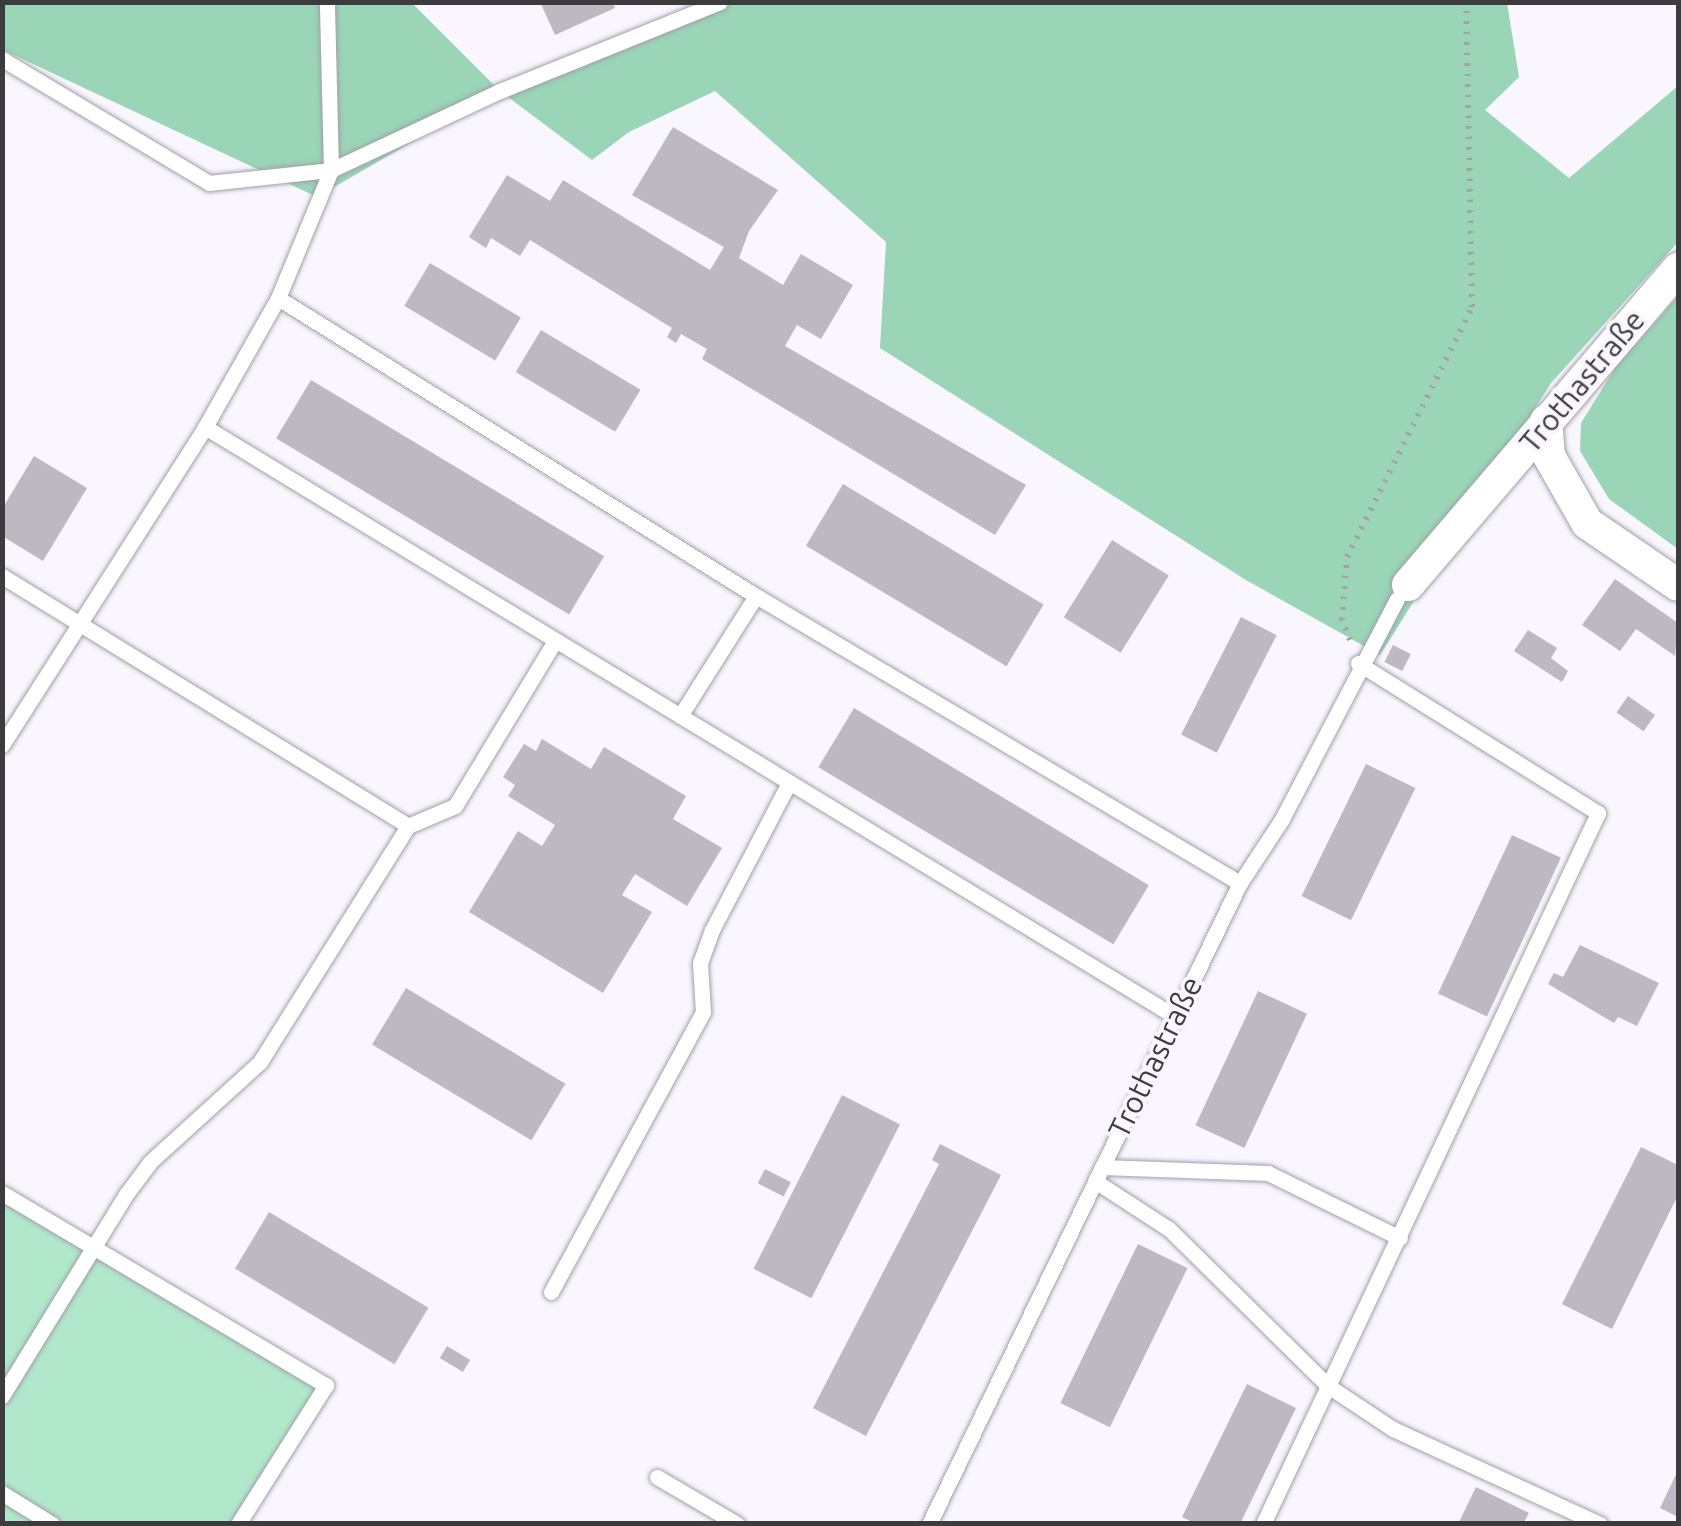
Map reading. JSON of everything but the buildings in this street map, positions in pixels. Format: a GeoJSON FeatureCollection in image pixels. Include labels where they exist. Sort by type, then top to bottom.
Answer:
{"type":"FeatureCollection","features":[{"type":"Feature","properties":{"kind":"street","name":"Trothastraße"},"geometry":{"type":"LineString","coordinates":[[1402,592],[1678,269]]}},
{"type":"Feature","properties":{"kind":"street"},"geometry":{"type":"LineString","coordinates":[[1546,421],[1548,456],[1587,523],[1678,585]]}},
{"type":"Feature","properties":{"kind":"lane"},"geometry":{"type":"LineString","coordinates":[[2,745],[205,427],[278,298],[332,170],[327,2]]}},
{"type":"Feature","properties":{"kind":"lane"},"geometry":{"type":"LineString","coordinates":[[2,58],[209,183],[332,170],[500,91],[720,2]]}},
{"type":"Feature","properties":{"kind":"lane"},"geometry":{"type":"LineString","coordinates":[[278,298],[756,596],[1240,883]]}},
{"type":"Feature","properties":{"kind":"lane"},"geometry":{"type":"LineString","coordinates":[[205,427],[1174,1016]]}},
{"type":"Feature","properties":{"kind":"lane"},"geometry":{"type":"LineString","coordinates":[[2,576],[76,627],[408,826]]}},
{"type":"Feature","properties":{"kind":"lane","name":"Trothastraße"},"geometry":{"type":"LineString","coordinates":[[928,1524],[1240,883],[1282,819],[1358,662],[1402,592]]}},
{"type":"Feature","properties":{"kind":"lane"},"geometry":{"type":"LineString","coordinates":[[680,716],[756,596]]}},
{"type":"Feature","properties":{"kind":"lane"},"geometry":{"type":"LineString","coordinates":[[2,1396],[150,1162],[260,1062],[408,826],[455,806],[555,641]]}},
{"type":"Feature","properties":{"kind":"lane"},"geometry":{"type":"LineString","coordinates":[[1263,1524],[1598,813],[1358,662]]}},
{"type":"Feature","properties":{"kind":"lane"},"geometry":{"type":"LineString","coordinates":[[551,1292],[702,1012],[700,963],[712,930],[789,783]]}},
{"type":"Feature","properties":{"kind":"lane"},"geometry":{"type":"LineString","coordinates":[[1099,1174],[1268,1174],[1400,1238]]}},
{"type":"Feature","properties":{"kind":"lane"},"geometry":{"type":"LineString","coordinates":[[1099,1174],[1170,1229],[1328,1386],[1393,1429],[1600,1524]]}},
{"type":"Feature","properties":{"kind":"lane"},"geometry":{"type":"LineString","coordinates":[[2,1193],[326,1385],[238,1524]]}},
{"type":"Feature","properties":{"kind":"lane"},"geometry":{"type":"LineString","coordinates":[[657,1477],[737,1524]]}},
{"type":"Feature","properties":{"kind":"lane"},"geometry":{"type":"LineString","coordinates":[[2,1493],[52,1524]]}},
{"type":"Feature","properties":{"kind":"path"},"geometry":{"type":"LineString","coordinates":[[1358,662],[1342,620],[1346,557],[1472,306],[1466,2]]}},
{"type":"Feature","properties":{"kind":"green space"},"geometry":{"type":"Polygon","coordinates":[[[3,3],[412,3],[500,91],[317,197],[3,50],[3,3]]]}},
{"type":"Feature","properties":{"kind":"green space"},"geometry":{"type":"Polygon","coordinates":[[[720,3],[1507,3],[1519,77],[1485,110],[1569,178],[1678,86],[1678,242],[1551,383],[1380,655],[1246,580],[880,348],[886,242],[715,91],[629,132],[592,160],[500,91],[720,3]]]}},
{"type":"Feature","properties":{"kind":"green space"},"geometry":{"type":"Polygon","coordinates":[[[1678,296],[1678,549],[1609,499],[1580,451],[1581,423],[1615,368],[1678,296]]]}},
{"type":"Feature","properties":{"kind":"green space"},"geometry":{"type":"Polygon","coordinates":[[[2,1199],[326,1385],[241,1523],[3,1523],[2,1199]]]}}]}
